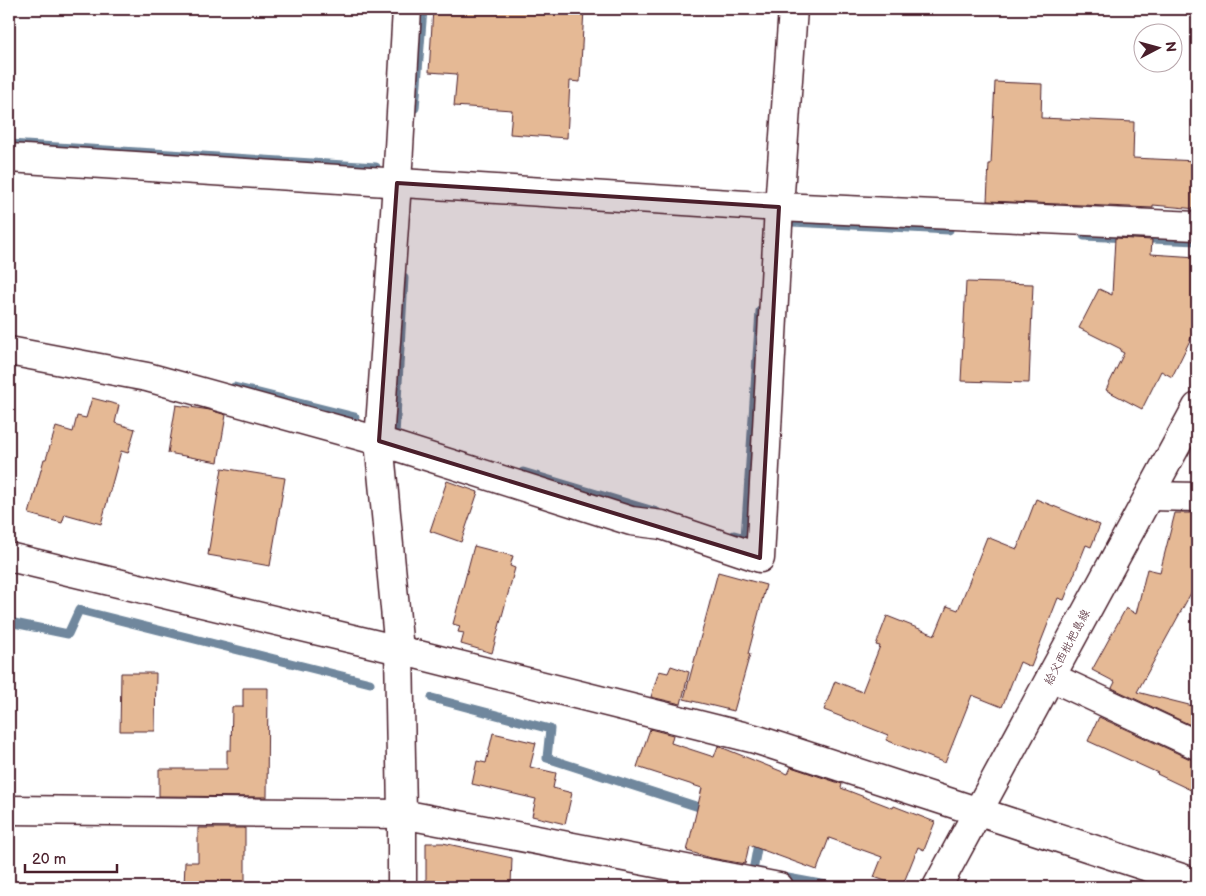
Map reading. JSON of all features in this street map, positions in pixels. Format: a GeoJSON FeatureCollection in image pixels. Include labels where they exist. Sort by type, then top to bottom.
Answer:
{"type":"FeatureCollection","features":[{"type":"Feature","properties":{"kind":"street"},"geometry":{"type":"LineString","coordinates":[[402,887],[399,650],[379,440],[407,9]]}},
{"type":"Feature","properties":{"kind":"street"},"geometry":{"type":"LineString","coordinates":[[9,351],[148,376],[379,440],[631,521],[662,525],[760,558],[779,207],[793,9]]}},
{"type":"Feature","properties":{"kind":"street"},"geometry":{"type":"LineString","coordinates":[[9,158],[779,207],[1197,226]]}},
{"type":"Feature","properties":{"kind":"street","name":"給父西枇杷島線"},"geometry":{"type":"LineString","coordinates":[[937,887],[1197,407]]}},
{"type":"Feature","properties":{"kind":"street"},"geometry":{"type":"LineString","coordinates":[[1149,496],[1197,497]]}},
{"type":"Feature","properties":{"kind":"street"},"geometry":{"type":"LineString","coordinates":[[9,557],[399,650],[754,739],[978,811],[1187,883]]}},
{"type":"Feature","properties":{"kind":"street"},"geometry":{"type":"LineString","coordinates":[[1051,677],[1197,745]]}},
{"type":"Feature","properties":{"kind":"street"},"geometry":{"type":"LineString","coordinates":[[9,810],[402,814],[779,887]]}},
{"type":"Feature","properties":{"kind":"highlighted area"},"geometry":{"type":"Polygon","coordinates":[[[397,183],[779,207],[760,558],[379,441],[397,183]]]}},
{"type":"Feature","properties":{"kind":"building"},"geometry":{"type":"Polygon","coordinates":[[[433,9],[584,9],[580,82],[570,81],[567,138],[510,134],[512,110],[454,106],[457,74],[429,72],[433,9]]]}},
{"type":"Feature","properties":{"kind":"building"},"geometry":{"type":"Polygon","coordinates":[[[995,82],[1042,84],[1041,118],[1134,122],[1133,158],[1197,161],[1197,209],[1153,205],[1153,208],[987,201],[989,164],[991,164],[995,82]]]}},
{"type":"Feature","properties":{"kind":"building"},"geometry":{"type":"Polygon","coordinates":[[[1115,238],[1152,240],[1151,254],[1197,257],[1197,326],[1172,377],[1161,371],[1142,409],[1106,390],[1124,353],[1120,351],[1121,349],[1079,328],[1099,289],[1112,295],[1115,238]]]}},
{"type":"Feature","properties":{"kind":"building"},"geometry":{"type":"Polygon","coordinates":[[[966,282],[1033,284],[1029,383],[961,381],[966,282]]]}},
{"type":"Feature","properties":{"kind":"building"},"geometry":{"type":"Polygon","coordinates":[[[92,398],[119,405],[115,423],[135,429],[128,453],[121,451],[101,524],[65,514],[62,523],[29,514],[44,459],[46,459],[56,427],[73,432],[77,416],[86,418],[92,398]]]}},
{"type":"Feature","properties":{"kind":"building"},"geometry":{"type":"Polygon","coordinates":[[[176,405],[210,410],[226,415],[218,462],[168,453],[176,405]]]}},
{"type":"Feature","properties":{"kind":"building"},"geometry":{"type":"Polygon","coordinates":[[[222,468],[285,478],[270,566],[208,555],[222,468]]]}},
{"type":"Feature","properties":{"kind":"building"},"geometry":{"type":"Polygon","coordinates":[[[447,481],[478,492],[461,542],[430,531],[447,481]]]}},
{"type":"Feature","properties":{"kind":"building"},"geometry":{"type":"Polygon","coordinates":[[[1036,499],[1100,525],[1091,547],[1086,545],[1064,600],[1058,598],[1031,667],[1020,662],[1002,707],[972,695],[945,763],[886,740],[888,735],[824,710],[835,681],[862,692],[880,646],[876,645],[887,616],[935,635],[947,606],[958,610],[987,537],[1017,549],[1036,499]]]}},
{"type":"Feature","properties":{"kind":"building"},"geometry":{"type":"Polygon","coordinates":[[[1175,513],[1197,513],[1197,582],[1137,692],[1197,707],[1197,728],[1112,688],[1115,682],[1092,670],[1126,608],[1136,614],[1147,569],[1160,572],[1175,513]]]}},
{"type":"Feature","properties":{"kind":"building"},"geometry":{"type":"Polygon","coordinates":[[[474,546],[513,556],[510,566],[515,568],[492,653],[461,644],[464,633],[458,632],[460,626],[453,624],[474,546]]]}},
{"type":"Feature","properties":{"kind":"building"},"geometry":{"type":"Polygon","coordinates":[[[718,572],[766,585],[734,711],[684,699],[718,572]]]}},
{"type":"Feature","properties":{"kind":"building"},"geometry":{"type":"Polygon","coordinates":[[[671,666],[689,672],[681,704],[651,697],[659,671],[668,673],[671,666]]]}},
{"type":"Feature","properties":{"kind":"building"},"geometry":{"type":"Polygon","coordinates":[[[121,673],[156,673],[155,731],[120,731],[121,673]]]}},
{"type":"Feature","properties":{"kind":"building"},"geometry":{"type":"Polygon","coordinates":[[[243,688],[268,688],[267,797],[159,796],[159,769],[227,769],[227,750],[231,750],[232,707],[243,707],[243,688]]]}},
{"type":"Feature","properties":{"kind":"building"},"geometry":{"type":"Polygon","coordinates":[[[1099,717],[1190,759],[1197,760],[1197,793],[1088,741],[1099,717]]]}},
{"type":"Feature","properties":{"kind":"building"},"geometry":{"type":"Polygon","coordinates":[[[650,729],[673,735],[671,743],[714,757],[718,746],[788,774],[791,767],[842,784],[841,788],[935,822],[924,850],[918,847],[902,887],[874,877],[882,857],[829,838],[817,870],[749,845],[745,864],[711,858],[687,851],[702,788],[637,767],[650,729]]]}},
{"type":"Feature","properties":{"kind":"building"},"geometry":{"type":"Polygon","coordinates":[[[493,733],[536,743],[530,767],[556,773],[553,788],[572,793],[565,824],[532,816],[536,799],[472,784],[477,761],[486,763],[493,733]]]}},
{"type":"Feature","properties":{"kind":"building"},"geometry":{"type":"Polygon","coordinates":[[[198,828],[245,828],[245,887],[184,887],[185,862],[198,862],[198,828]]]}},
{"type":"Feature","properties":{"kind":"building"},"geometry":{"type":"Polygon","coordinates":[[[426,843],[443,843],[512,858],[511,885],[444,884],[444,881],[426,881],[426,843]]]}},
{"type":"Feature","properties":{"kind":"waterway"},"geometry":{"type":"LineString","coordinates":[[415,108],[423,9]]}},
{"type":"Feature","properties":{"kind":"waterway"},"geometry":{"type":"LineString","coordinates":[[9,144],[376,167]]}},
{"type":"Feature","properties":{"kind":"waterway"},"geometry":{"type":"LineString","coordinates":[[792,222],[949,230]]}},
{"type":"Feature","properties":{"kind":"waterway"},"geometry":{"type":"LineString","coordinates":[[1084,236],[1197,241]]}},
{"type":"Feature","properties":{"kind":"waterway"},"geometry":{"type":"LineString","coordinates":[[402,437],[395,435],[404,278]]}},
{"type":"Feature","properties":{"kind":"waterway"},"geometry":{"type":"LineString","coordinates":[[734,535],[745,538],[760,311]]}},
{"type":"Feature","properties":{"kind":"waterway"},"geometry":{"type":"LineString","coordinates":[[234,387],[355,417]]}},
{"type":"Feature","properties":{"kind":"waterway"},"geometry":{"type":"LineString","coordinates":[[523,472],[657,512]]}},
{"type":"Feature","properties":{"kind":"waterway"},"geometry":{"type":"LineString","coordinates":[[9,622],[68,634],[79,610],[370,683]]}},
{"type":"Feature","properties":{"kind":"waterway"},"geometry":{"type":"LineString","coordinates":[[432,698],[550,729],[547,758],[708,810]]}},
{"type":"Feature","properties":{"kind":"waterway"},"geometry":{"type":"LineString","coordinates":[[759,838],[753,871],[762,872]]}},
{"type":"Feature","properties":{"kind":"waterway"},"geometry":{"type":"LineString","coordinates":[[777,876],[826,885]]}}]}
